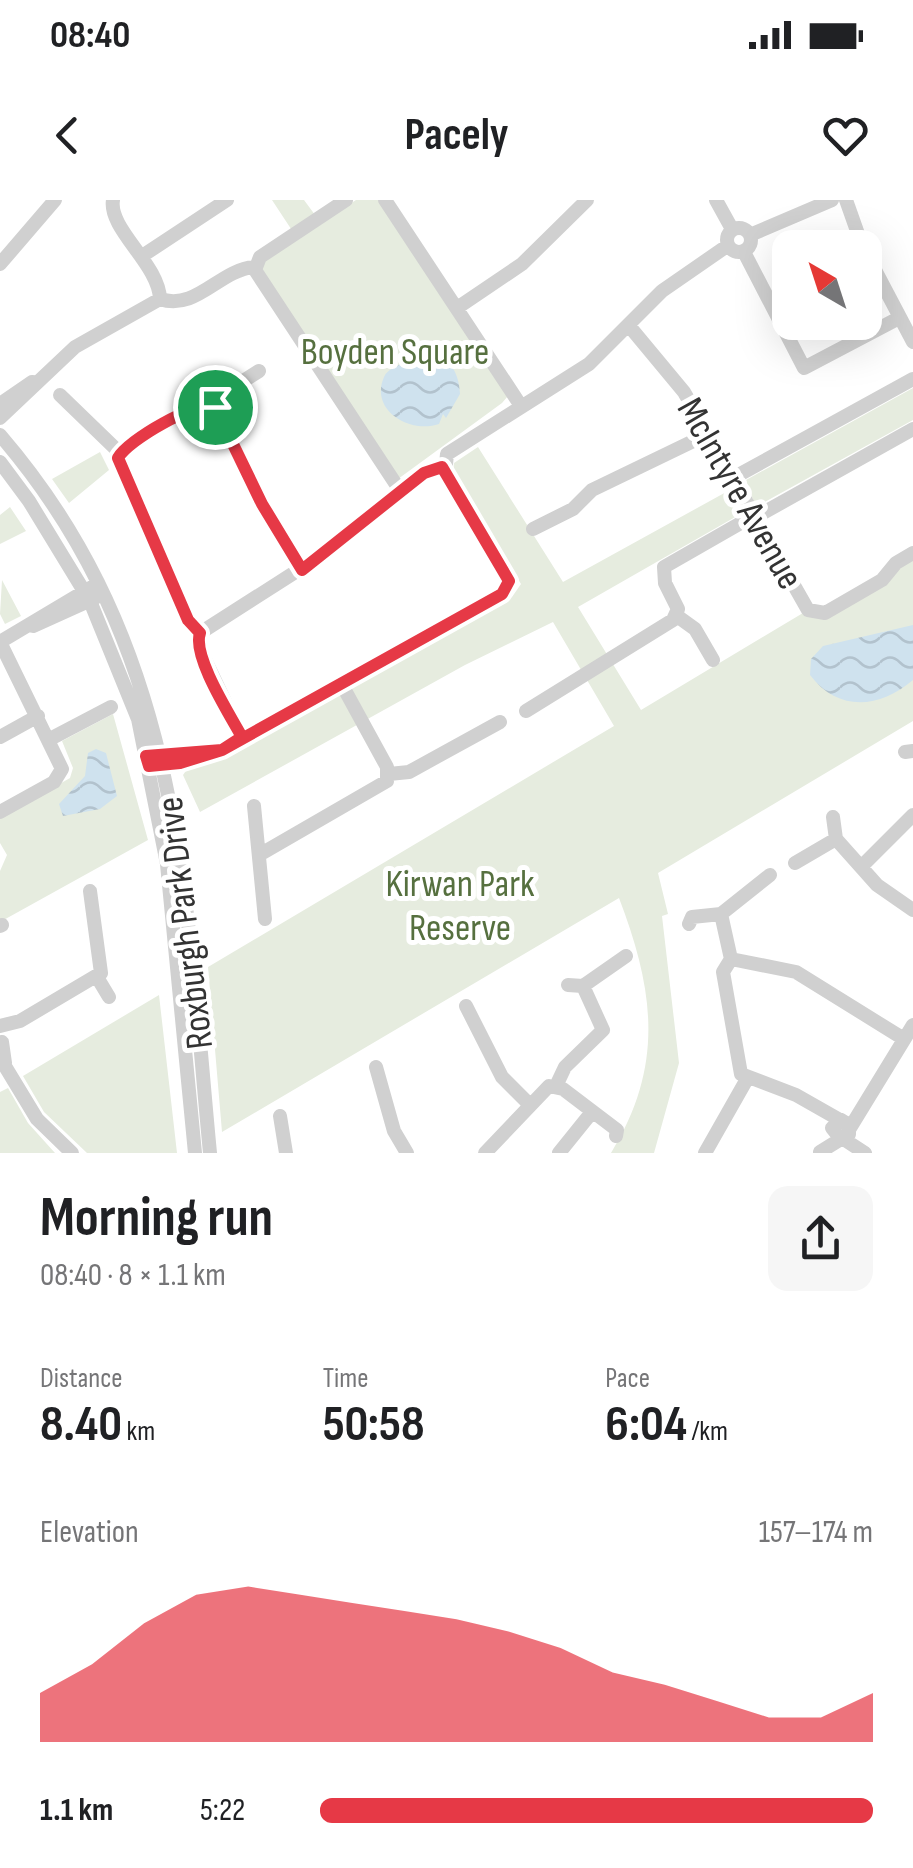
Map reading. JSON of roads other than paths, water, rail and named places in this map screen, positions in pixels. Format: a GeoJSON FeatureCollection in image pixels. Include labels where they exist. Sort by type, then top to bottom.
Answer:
{"type":"FeatureCollection","features":[{"type":"Feature","properties":{"kind":"street"},"geometry":{"type":"LineString","coordinates":[[0,264],[55,200]]}},
{"type":"Feature","properties":{"kind":"street"},"geometry":{"type":"LineString","coordinates":[[112,200],[112,212],[142,256],[160,299]]}},
{"type":"Feature","properties":{"kind":"street"},"geometry":{"type":"LineString","coordinates":[[142,256],[227,200]]}},
{"type":"Feature","properties":{"kind":"street"},"geometry":{"type":"LineString","coordinates":[[254,268],[263,255],[346,200]]}},
{"type":"Feature","properties":{"kind":"street"},"geometry":{"type":"LineString","coordinates":[[385,200],[521,406]]}},
{"type":"Feature","properties":{"kind":"street"},"geometry":{"type":"LineString","coordinates":[[456,308],[522,264],[587,200]]}},
{"type":"Feature","properties":{"kind":"street"},"geometry":{"type":"LineString","coordinates":[[442,467],[447,454],[590,364],[682,274],[727,246],[732,230],[716,200]]}},
{"type":"Feature","properties":{"kind":"street"},"geometry":{"type":"LineString","coordinates":[[750,235],[832,200]]}},
{"type":"Feature","properties":{"kind":"street"},"geometry":{"type":"LineString","coordinates":[[846,200],[857,230]]}},
{"type":"Feature","properties":{"kind":"street"},"geometry":{"type":"LineString","coordinates":[[732,230],[741,228],[750,235],[751,243],[744,252]]}},
{"type":"Feature","properties":{"kind":"street"},"geometry":{"type":"LineString","coordinates":[[727,246],[744,252]]}},
{"type":"Feature","properties":{"kind":"street"},"geometry":{"type":"LineString","coordinates":[[744,252],[804,368],[899,318]]}},
{"type":"Feature","properties":{"kind":"street"},"geometry":{"type":"LineString","coordinates":[[0,404],[100,330],[160,299],[185,301],[238,269],[254,268]]}},
{"type":"Feature","properties":{"kind":"street"},"geometry":{"type":"LineString","coordinates":[[254,268],[401,492]]}},
{"type":"Feature","properties":{"kind":"street"},"geometry":{"type":"LineString","coordinates":[[882,284],[913,342]]}},
{"type":"Feature","properties":{"kind":"street","name":"McIntyre Avenue"},"geometry":{"type":"LineString","coordinates":[[630,327],[674,376],[808,610],[825,613],[882,580],[896,562],[913,553]]}},
{"type":"Feature","properties":{"kind":"street"},"geometry":{"type":"LineString","coordinates":[[215,407],[226,392],[259,370]]}},
{"type":"Feature","properties":{"kind":"street"},"geometry":{"type":"LineString","coordinates":[[0,418],[45,373]]}},
{"type":"Feature","properties":{"kind":"street"},"geometry":{"type":"LineString","coordinates":[[732,478],[913,379]]}},
{"type":"Feature","properties":{"kind":"street"},"geometry":{"type":"LineString","coordinates":[[60,395],[120,453],[120,465],[188,620],[200,633]]}},
{"type":"Feature","properties":{"kind":"street"},"geometry":{"type":"LineString","coordinates":[[120,453],[167,422],[202,406],[215,407]]}},
{"type":"Feature","properties":{"kind":"street"},"geometry":{"type":"LineString","coordinates":[[215,407],[271,520],[302,570]]}},
{"type":"Feature","properties":{"kind":"street"},"geometry":{"type":"LineString","coordinates":[[713,660],[695,629],[677,616],[663,576],[664,567],[913,429]]}},
{"type":"Feature","properties":{"kind":"street"},"geometry":{"type":"LineString","coordinates":[[533,529],[573,509],[592,490],[708,434]]}},
{"type":"Feature","properties":{"kind":"street","name":"Roxburgh Park Drive"},"geometry":{"type":"LineString","coordinates":[[0,436],[47,499],[94,593],[155,761],[180,855],[210,1153]]}},
{"type":"Feature","properties":{"kind":"street","name":"Roxburgh Park Drive"},"geometry":{"type":"LineString","coordinates":[[0,462],[94,593]]}},
{"type":"Feature","properties":{"kind":"street"},"geometry":{"type":"LineString","coordinates":[[242,737],[198,645],[200,633],[302,570],[424,473],[442,467]]}},
{"type":"Feature","properties":{"kind":"street"},"geometry":{"type":"LineString","coordinates":[[155,761],[222,750],[508,588],[507,574],[442,467]]}},
{"type":"Feature","properties":{"kind":"street"},"geometry":{"type":"LineString","coordinates":[[0,812],[59,778],[62,765],[0,642],[94,593]]}},
{"type":"Feature","properties":{"kind":"street"},"geometry":{"type":"LineString","coordinates":[[526,712],[677,616]]}},
{"type":"Feature","properties":{"kind":"street"},"geometry":{"type":"LineString","coordinates":[[341,683],[389,774]]}},
{"type":"Feature","properties":{"kind":"street"},"geometry":{"type":"LineString","coordinates":[[50,739],[111,707]]}},
{"type":"Feature","properties":{"kind":"street"},"geometry":{"type":"LineString","coordinates":[[0,737],[38,716]]}},
{"type":"Feature","properties":{"kind":"street"},"geometry":{"type":"LineString","coordinates":[[389,774],[409,772],[500,722]]}},
{"type":"Feature","properties":{"kind":"street","name":"Roxburgh Park Drive"},"geometry":{"type":"LineString","coordinates":[[155,761],[194,1153]]}},
{"type":"Feature","properties":{"kind":"street"},"geometry":{"type":"LineString","coordinates":[[259,855],[382,787],[389,774]]}},
{"type":"Feature","properties":{"kind":"street"},"geometry":{"type":"LineString","coordinates":[[254,806],[265,918]]}},
{"type":"Feature","properties":{"kind":"street"},"geometry":{"type":"LineString","coordinates":[[861,867],[913,815]]}},
{"type":"Feature","properties":{"kind":"street"},"geometry":{"type":"LineString","coordinates":[[833,817],[836,838],[861,867],[913,910]]}},
{"type":"Feature","properties":{"kind":"street"},"geometry":{"type":"LineString","coordinates":[[796,863],[836,838]]}},
{"type":"Feature","properties":{"kind":"street"},"geometry":{"type":"LineString","coordinates":[[689,924],[692,916],[720,914],[770,875]]}},
{"type":"Feature","properties":{"kind":"street"},"geometry":{"type":"LineString","coordinates":[[72,1153],[36,1119],[3,1060],[1,1036],[20,1021],[98,978],[102,967],[90,891]]}},
{"type":"Feature","properties":{"kind":"street"},"geometry":{"type":"LineString","coordinates":[[720,914],[730,959],[722,972],[736,1063],[748,1079],[796,1095],[817,1108],[863,1152]]}},
{"type":"Feature","properties":{"kind":"street"},"geometry":{"type":"LineString","coordinates":[[485,1153],[541,1091],[556,1086],[565,1067],[602,1030],[575,986],[626,956]]}},
{"type":"Feature","properties":{"kind":"street"},"geometry":{"type":"LineString","coordinates":[[730,959],[796,972],[904,1039]]}},
{"type":"Feature","properties":{"kind":"street"},"geometry":{"type":"LineString","coordinates":[[98,978],[109,997]]}},
{"type":"Feature","properties":{"kind":"street"},"geometry":{"type":"LineString","coordinates":[[466,1006],[502,1077],[529,1104]]}},
{"type":"Feature","properties":{"kind":"street"},"geometry":{"type":"LineString","coordinates":[[820,1153],[860,1106],[913,1025]]}},
{"type":"Feature","properties":{"kind":"street"},"geometry":{"type":"LineString","coordinates":[[376,1067],[394,1131],[407,1153]]}},
{"type":"Feature","properties":{"kind":"street"},"geometry":{"type":"LineString","coordinates":[[706,1153],[748,1079]]}},
{"type":"Feature","properties":{"kind":"street"},"geometry":{"type":"LineString","coordinates":[[556,1086],[617,1133]]}},
{"type":"Feature","properties":{"kind":"street"},"geometry":{"type":"LineString","coordinates":[[559,1153],[592,1112]]}},
{"type":"Feature","properties":{"kind":"street"},"geometry":{"type":"LineString","coordinates":[[280,1116],[285,1146]]}},
{"type":"Feature","properties":{"kind":"water"},"geometry":{"type":"Polygon","coordinates":[[[423,350],[450,365],[460,394],[439,424],[416,426],[387,409],[381,389],[387,372],[423,350]]]}},
{"type":"Feature","properties":{"kind":"water"},"geometry":{"type":"Polygon","coordinates":[[[913,625],[913,680],[886,697],[873,701],[846,700],[821,687],[810,675],[811,659],[823,646],[913,625]]]}},
{"type":"Feature","properties":{"kind":"water"},"geometry":{"type":"Polygon","coordinates":[[[96,749],[106,753],[117,796],[100,809],[63,816],[59,804],[85,776],[88,753],[96,749]]]}},
{"type":"Feature","properties":{"kind":"park label","name":"Boyden Square"},"geometry":{"type":"Point","coordinates":[395,351]}},
{"type":"Feature","properties":{"kind":"park label","name":"Kirwan Park Reserve"},"geometry":{"type":"Point","coordinates":[460,904]}}]}
